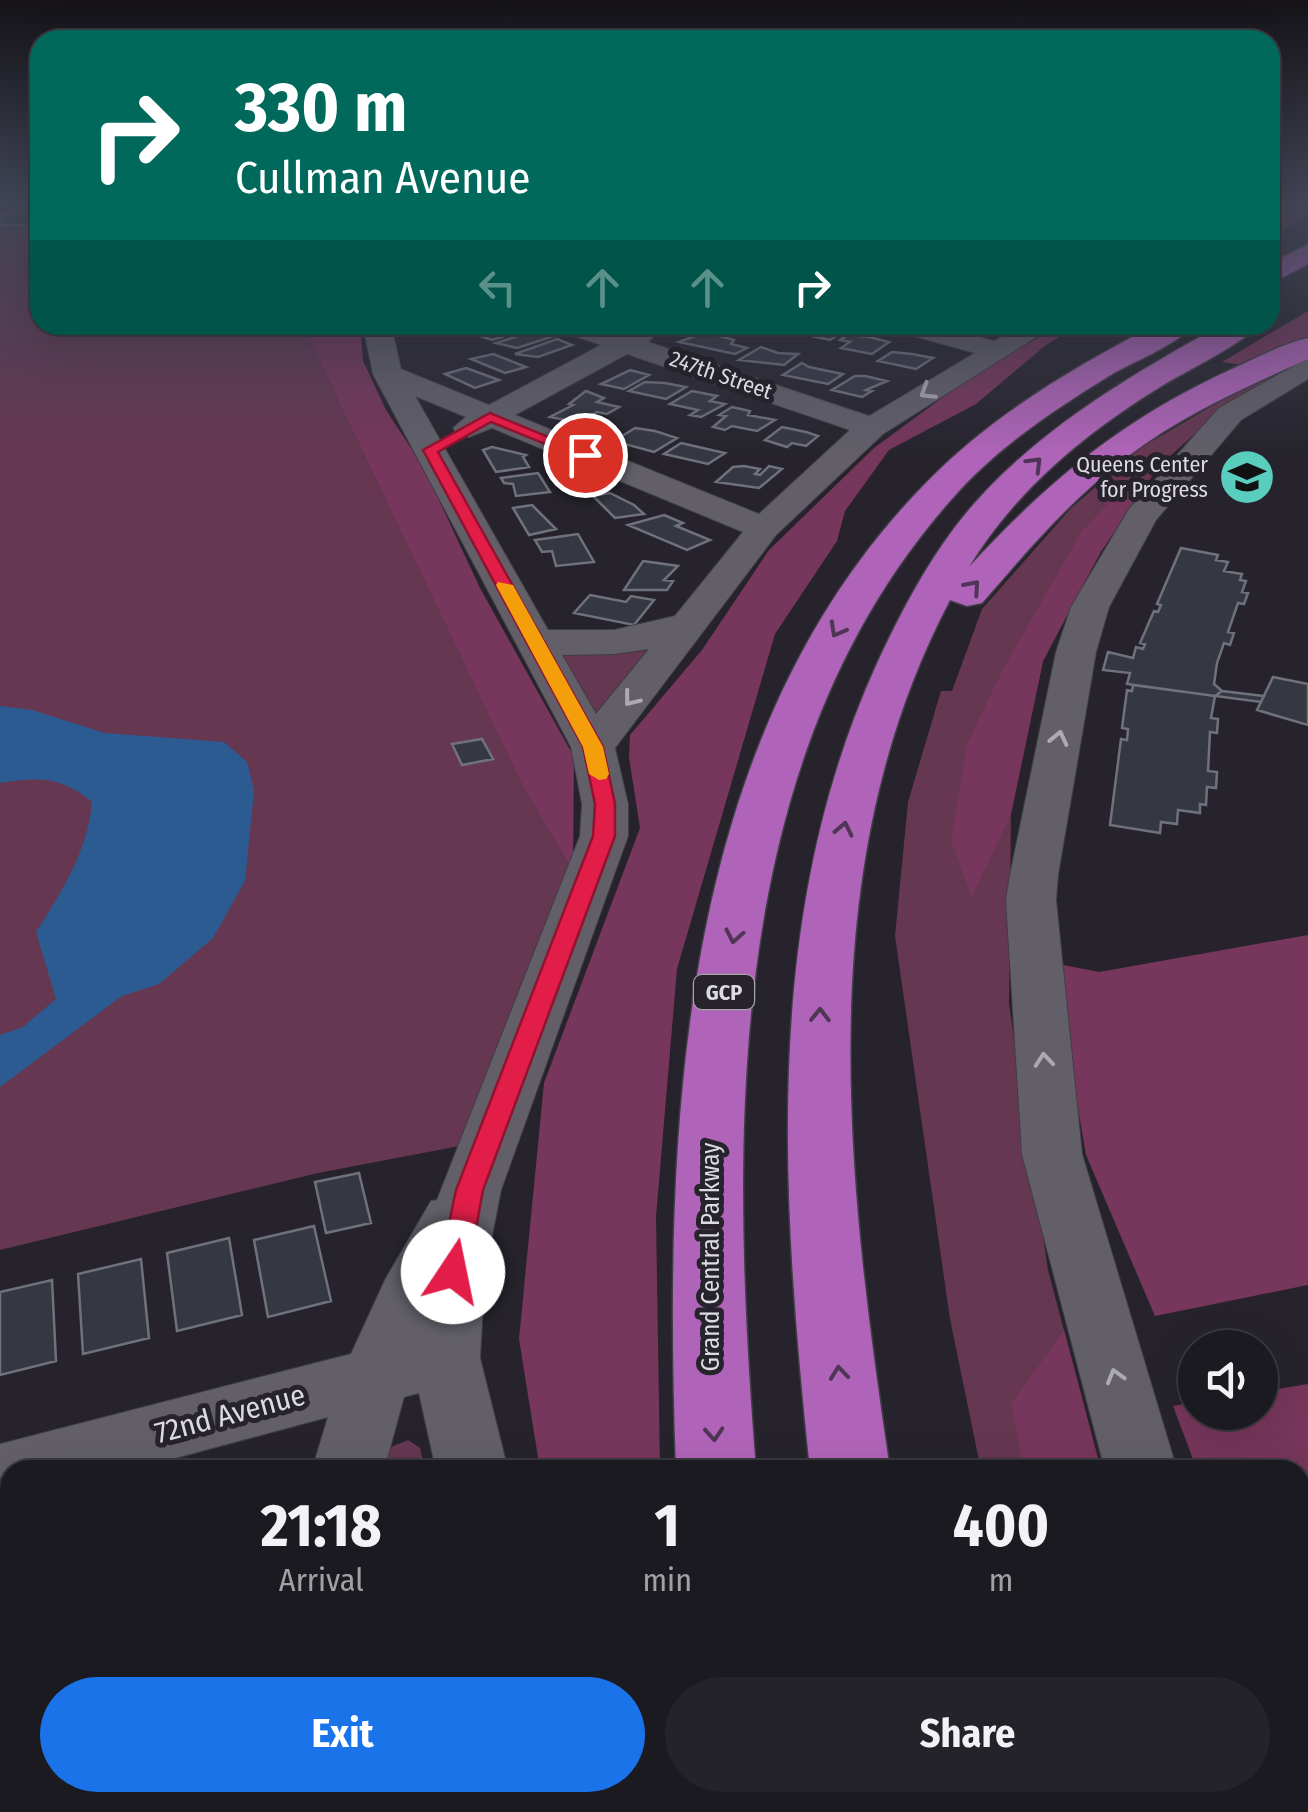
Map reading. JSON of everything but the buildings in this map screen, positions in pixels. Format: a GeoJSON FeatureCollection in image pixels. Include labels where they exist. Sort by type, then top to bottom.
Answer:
{"type":"FeatureCollection","features":[{"type":"Feature","properties":{"kind":"highway"},"geometry":{"type":"LineString","coordinates":[[890,548],[921,496],[961,446],[1054,370],[1108,335]]}},
{"type":"Feature","properties":{"kind":"highway","name":"Grand Central Parkway"},"geometry":{"type":"LineString","coordinates":[[716,1460],[706,1173],[724,982],[754,834],[792,718],[838,626],[890,548],[944,484],[1002,432],[1066,388],[1160,335]]}},
{"type":"Feature","properties":{"kind":"highway"},"geometry":{"type":"LineString","coordinates":[[849,1460],[819,1188],[820,1003],[833,880],[860,754],[899,658],[943,572],[993,506],[1048,450],[1109,404],[1226,335]]}},
{"type":"Feature","properties":{"kind":"highway"},"geometry":{"type":"LineString","coordinates":[[860,754],[917,657],[966,594],[1067,491],[1117,447],[1211,393],[1308,347]]}},
{"type":"Feature","properties":{"kind":"street"},"geometry":{"type":"LineString","coordinates":[[379,335],[388,374],[593,747],[605,804],[604,836],[470,1190],[453,1272],[446,1358],[470,1460]]}},
{"type":"Feature","properties":{"kind":"street","name":"247th Street"},"geometry":{"type":"LineString","coordinates":[[601,335],[872,427]]}},
{"type":"Feature","properties":{"kind":"street"},"geometry":{"type":"LineString","coordinates":[[430,450],[641,335]]}},
{"type":"Feature","properties":{"kind":"street"},"geometry":{"type":"LineString","coordinates":[[942,335],[995,350]]}},
{"type":"Feature","properties":{"kind":"street"},"geometry":{"type":"LineString","coordinates":[[593,747],[764,528],[872,427],[1023,335]]}},
{"type":"Feature","properties":{"kind":"street"},"geometry":{"type":"LineString","coordinates":[[1138,1460],[1052,1154],[1031,900],[1034,874],[1076,652],[1090,607],[1141,516],[1230,414],[1308,367]]}},
{"type":"Feature","properties":{"kind":"street"},"geometry":{"type":"LineString","coordinates":[[388,374],[764,528]]}},
{"type":"Feature","properties":{"kind":"street"},"geometry":{"type":"LineString","coordinates":[[535,641],[619,644],[655,637],[690,624]]}},
{"type":"Feature","properties":{"kind":"street"},"geometry":{"type":"LineString","coordinates":[[351,1460],[374,1376],[412,1284],[470,1190]]}},
{"type":"Feature","properties":{"kind":"street","name":"72nd Avenue"},"geometry":{"type":"LineString","coordinates":[[51,1460],[446,1358]]}},
{"type":"Feature","properties":{"kind":"shaded area"},"geometry":{"type":"Polygon","coordinates":[[[0,288],[30,288],[30,335],[311,335],[310,342],[522,783],[573,872],[470,1144],[318,1173],[0,1250],[0,288]]]}},
{"type":"Feature","properties":{"kind":"shaded area"},"geometry":{"type":"Polygon","coordinates":[[[1308,311],[1308,339],[1243,365],[1222,362],[1268,335],[1280,335],[1280,328],[1308,311]]]}},
{"type":"Feature","properties":{"kind":"shaded area"},"geometry":{"type":"Polygon","coordinates":[[[311,335],[361,335],[363,361],[386,410],[424,468],[480,588],[574,757],[573,872],[522,784],[310,342],[311,335]]]}},
{"type":"Feature","properties":{"kind":"shaded area"},"geometry":{"type":"Polygon","coordinates":[[[1043,335],[1062,335],[976,404],[889,450],[845,511],[837,541],[775,634],[677,969],[656,1217],[660,1460],[538,1460],[519,1339],[544,1083],[640,828],[629,757],[630,735],[702,650],[769,550],[874,448],[977,372],[1043,335]]]}},
{"type":"Feature","properties":{"kind":"shaded area"},"geometry":{"type":"Polygon","coordinates":[[[1263,376],[1271,378],[1207,423],[1159,466],[1100,553],[1043,661],[1011,814],[1009,1004],[1048,1270],[1098,1460],[979,1460],[950,1319],[895,936],[908,802],[941,691],[952,691],[982,609],[1071,508],[1142,447],[1263,376]]]}},
{"type":"Feature","properties":{"kind":"shaded area"},"geometry":{"type":"Polygon","coordinates":[[[1136,475],[1132,506],[1100,553],[1043,661],[1011,814],[972,897],[951,841],[967,744],[1002,671],[1082,531],[1136,475]]]}},
{"type":"Feature","properties":{"kind":"shaded area"},"geometry":{"type":"Polygon","coordinates":[[[648,650],[604,712],[590,716],[559,656],[579,652],[648,650]]]}},
{"type":"Feature","properties":{"kind":"shaded area"},"geometry":{"type":"Polygon","coordinates":[[[1308,935],[1308,1285],[1155,1316],[1086,1155],[1053,963],[1099,972],[1308,935]]]}},
{"type":"Feature","properties":{"kind":"shaded area"},"geometry":{"type":"Polygon","coordinates":[[[1064,1330],[1098,1460],[1022,1460],[1011,1404],[1064,1330]]]}},
{"type":"Feature","properties":{"kind":"shaded area"},"geometry":{"type":"Polygon","coordinates":[[[1308,1384],[1308,1460],[1193,1460],[1182,1430],[1278,1430],[1278,1389],[1308,1384]]]}},
{"type":"Feature","properties":{"kind":"shaded area"},"geometry":{"type":"Polygon","coordinates":[[[408,1440],[420,1448],[423,1460],[385,1460],[391,1447],[408,1440]]]}},
{"type":"Feature","properties":{"kind":"water"},"geometry":{"type":"Polygon","coordinates":[[[0,706],[32,710],[105,733],[224,742],[247,762],[254,791],[245,881],[213,938],[159,984],[122,996],[0,1087],[0,1035],[23,1027],[56,999],[36,932],[79,854],[92,802],[70,787],[49,780],[0,783],[0,706]]]}},
{"type":"Feature","properties":{"kind":"slow traffic"},"geometry":{"type":"LineString","coordinates":[[504,585],[593,747],[599,774]]}},
{"type":"Feature","properties":{"kind":"place","name":"Queens Center for Progress"},"geometry":{"type":"Point","coordinates":[1247,477]}},
{"type":"Feature","properties":{"kind":"route"},"geometry":{"type":"LineString","coordinates":[[453,1272],[470,1190],[604,836],[605,804],[593,747],[430,450],[490,417],[585,455]]}}]}
